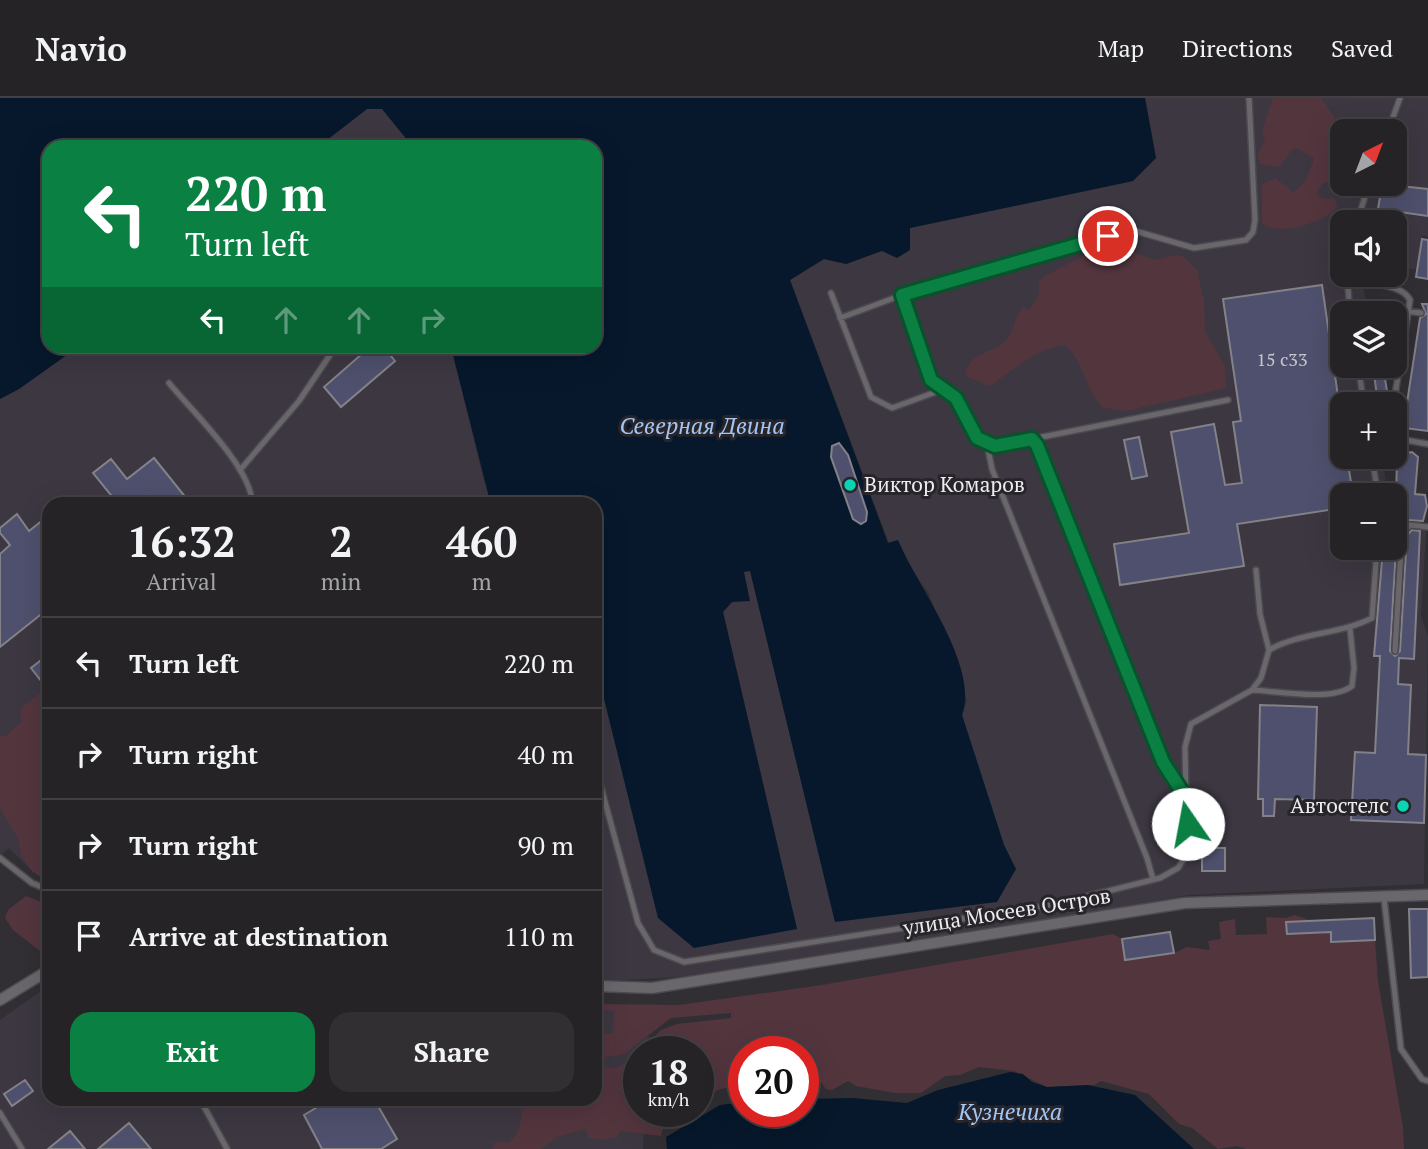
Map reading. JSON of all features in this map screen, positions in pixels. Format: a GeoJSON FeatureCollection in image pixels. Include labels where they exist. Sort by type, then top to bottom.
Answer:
{"type":"FeatureCollection","features":[{"type":"Feature","properties":{"kind":"street","name":"улица Мосеев Остров"},"geometry":{"type":"LineString","coordinates":[[602,986],[652,988],[1185,904],[1428,895]]}},
{"type":"Feature","properties":{"kind":"street"},"geometry":{"type":"LineString","coordinates":[[0,1000],[42,974]]}},
{"type":"Feature","properties":{"kind":"lane"},"geometry":{"type":"LineString","coordinates":[[840,318],[902,295],[1013,261],[1132,230],[1194,248],[1246,240],[1253,232],[1255,220],[1249,98]]}},
{"type":"Feature","properties":{"kind":"lane"},"geometry":{"type":"LineString","coordinates":[[1393,119],[1401,98]]}},
{"type":"Feature","properties":{"kind":"lane"},"geometry":{"type":"LineString","coordinates":[[1382,287],[1406,293],[1410,300],[1407,312],[1421,313]]}},
{"type":"Feature","properties":{"kind":"lane"},"geometry":{"type":"LineString","coordinates":[[831,293],[871,397],[892,408],[944,389]]}},
{"type":"Feature","properties":{"kind":"lane"},"geometry":{"type":"LineString","coordinates":[[902,295],[931,380],[956,398],[977,438],[987,444],[995,446],[1228,400]]}},
{"type":"Feature","properties":{"kind":"lane"},"geometry":{"type":"LineString","coordinates":[[240,470],[299,401],[331,354]]}},
{"type":"Feature","properties":{"kind":"lane"},"geometry":{"type":"LineString","coordinates":[[169,383],[240,470],[253,497]]}},
{"type":"Feature","properties":{"kind":"lane"},"geometry":{"type":"LineString","coordinates":[[1032,439],[1037,445],[1163,762],[1186,798]]}},
{"type":"Feature","properties":{"kind":"lane"},"geometry":{"type":"LineString","coordinates":[[1407,440],[1428,444]]}},
{"type":"Feature","properties":{"kind":"lane"},"geometry":{"type":"LineString","coordinates":[[987,444],[992,469],[1147,858],[1153,880]]}},
{"type":"Feature","properties":{"kind":"lane"},"geometry":{"type":"LineString","coordinates":[[1395,651],[1402,533],[1410,525],[1428,527]]}},
{"type":"Feature","properties":{"kind":"lane"},"geometry":{"type":"LineString","coordinates":[[1269,650],[1281,643],[1350,629],[1372,618],[1376,560]]}},
{"type":"Feature","properties":{"kind":"lane"},"geometry":{"type":"LineString","coordinates":[[602,791],[638,923],[654,950],[684,962],[1052,905],[1153,880],[1178,868],[1190,849],[1185,747],[1191,724],[1252,690],[1261,678],[1269,650],[1260,614],[1256,570]]}},
{"type":"Feature","properties":{"kind":"lane"},"geometry":{"type":"LineString","coordinates":[[1252,690],[1333,695],[1346,690],[1352,686],[1354,668],[1350,629]]}},
{"type":"Feature","properties":{"kind":"lane"},"geometry":{"type":"LineString","coordinates":[[0,858],[32,883],[42,887]]}},
{"type":"Feature","properties":{"kind":"lane"},"geometry":{"type":"LineString","coordinates":[[1383,895],[1401,1049],[1422,1079],[1428,1081]]}},
{"type":"Feature","properties":{"kind":"lane"},"geometry":{"type":"LineString","coordinates":[[204,1106],[227,1149]]}},
{"type":"Feature","properties":{"kind":"lane"},"geometry":{"type":"LineString","coordinates":[[1,1117],[22,1149]]}},
{"type":"Feature","properties":{"kind":"shaded area"},"geometry":{"type":"Polygon","coordinates":[[[1145,98],[1428,98],[1428,189],[1407,186],[1407,119],[1330,119],[1330,196],[1381,196],[1379,209],[1386,210],[1330,210],[1330,287],[1364,287],[1365,301],[1330,301],[1330,378],[1375,378],[1376,392],[1330,392],[1330,469],[1384,469],[1386,483],[1330,483],[1330,560],[1407,560],[1407,520],[1423,521],[1426,533],[1421,616],[1428,636],[1424,884],[1188,895],[986,932],[678,977],[602,982],[602,690],[658,918],[797,929],[723,611],[732,602],[742,601],[744,572],[751,570],[835,922],[1015,869],[1004,845],[962,715],[967,701],[929,594],[908,564],[898,541],[889,543],[790,280],[824,259],[847,264],[882,250],[910,228],[1133,181],[1156,158],[1145,98]]]}},
{"type":"Feature","properties":{"kind":"shaded area"},"geometry":{"type":"Polygon","coordinates":[[[1273,98],[1321,98],[1336,119],[1330,119],[1330,182],[1324,182],[1316,193],[1322,199],[1334,198],[1338,206],[1334,210],[1330,210],[1330,213],[1323,218],[1301,226],[1278,229],[1262,223],[1262,184],[1276,178],[1294,193],[1305,181],[1314,159],[1297,148],[1293,149],[1279,167],[1260,164],[1257,154],[1265,142],[1262,131],[1273,98]]]}},
{"type":"Feature","properties":{"kind":"shaded area"},"geometry":{"type":"Polygon","coordinates":[[[367,109],[382,109],[407,140],[327,140],[367,109]]]}},
{"type":"Feature","properties":{"kind":"shaded area"},"geometry":{"type":"Polygon","coordinates":[[[1407,213],[1428,216],[1428,237],[1422,236],[1418,269],[1407,269],[1407,213]]]}},
{"type":"Feature","properties":{"kind":"shaded area"},"geometry":{"type":"Polygon","coordinates":[[[1106,250],[1136,253],[1156,260],[1175,255],[1183,256],[1197,270],[1204,300],[1205,331],[1225,366],[1226,388],[1126,411],[1104,408],[1065,345],[1044,350],[990,386],[965,376],[974,359],[1007,340],[1020,311],[1024,307],[1029,310],[1039,295],[1039,282],[1043,277],[1086,254],[1106,250]]]}},
{"type":"Feature","properties":{"kind":"shaded area"},"geometry":{"type":"Polygon","coordinates":[[[68,354],[453,354],[489,497],[42,497],[42,876],[32,871],[9,848],[0,856],[0,399],[19,389],[68,354]]]}},
{"type":"Feature","properties":{"kind":"shaded area"},"geometry":{"type":"Polygon","coordinates":[[[42,692],[42,878],[32,871],[21,856],[18,838],[0,808],[0,736],[7,735],[21,722],[20,709],[42,692]]]}},
{"type":"Feature","properties":{"kind":"shaded area"},"geometry":{"type":"Polygon","coordinates":[[[26,896],[42,902],[42,953],[13,930],[5,918],[8,910],[26,896]]]}},
{"type":"Feature","properties":{"kind":"shaded area"},"geometry":{"type":"Polygon","coordinates":[[[1295,915],[1312,921],[1287,922],[1287,934],[1331,932],[1332,942],[1375,940],[1378,981],[1403,1127],[1404,1149],[1246,1149],[1237,1146],[1218,1149],[1192,1128],[1179,1124],[1149,1094],[1101,1081],[1094,1085],[1047,1087],[1014,1071],[979,1067],[960,1075],[945,1076],[921,1093],[895,1093],[856,1086],[848,1081],[832,1090],[826,1089],[819,1077],[819,1036],[728,1036],[728,1088],[714,1092],[714,1036],[655,1036],[661,1030],[677,1024],[731,1018],[731,1013],[671,1018],[648,1036],[623,1036],[623,1054],[602,1058],[602,1033],[613,1034],[614,1011],[602,1010],[602,1004],[679,1005],[822,985],[1113,934],[1122,939],[1126,960],[1174,953],[1187,947],[1210,950],[1208,941],[1221,939],[1219,922],[1235,919],[1236,935],[1267,934],[1266,917],[1286,918],[1295,915]]]}},
{"type":"Feature","properties":{"kind":"shaded area"},"geometry":{"type":"Polygon","coordinates":[[[42,990],[42,1106],[602,1106],[602,1005],[650,1007],[649,1036],[623,1036],[623,1127],[644,1127],[643,1149],[0,1149],[0,1020],[42,990]]]}},
{"type":"Feature","properties":{"kind":"shaded area"},"geometry":{"type":"Polygon","coordinates":[[[623,1064],[623,1127],[663,1127],[661,1136],[621,1131],[617,1137],[601,1140],[589,1138],[586,1129],[557,1137],[541,1149],[492,1149],[496,1142],[509,1143],[518,1132],[523,1109],[529,1106],[602,1106],[602,1067],[617,1068],[623,1064]]]}},
{"type":"Feature","properties":{"kind":"water","name":"Северная Двина"},"geometry":{"type":"Polygon","coordinates":[[[0,98],[1145,98],[1156,158],[1133,181],[910,228],[910,250],[897,258],[882,251],[846,264],[824,259],[790,280],[888,543],[898,540],[955,650],[965,695],[962,715],[1004,845],[1016,869],[997,902],[835,922],[750,571],[744,572],[750,601],[732,602],[723,612],[797,929],[694,948],[658,918],[602,690],[602,497],[489,497],[453,354],[602,354],[602,140],[407,140],[382,109],[367,109],[327,140],[42,140],[42,354],[68,354],[19,389],[0,399],[0,98]]]}},
{"type":"Feature","properties":{"kind":"water","name":"Кузнечиха"},"geometry":{"type":"Polygon","coordinates":[[[1010,1072],[1023,1074],[1032,1082],[1047,1087],[1088,1085],[1135,1095],[1194,1149],[667,1149],[666,1137],[683,1127],[714,1127],[714,1109],[720,1105],[728,1104],[728,1127],[819,1127],[819,1099],[852,1098],[907,1103],[938,1090],[1010,1072]]]}},
{"type":"Feature","properties":{"kind":"building"},"geometry":{"type":"Polygon","coordinates":[[[1407,187],[1428,189],[1428,216],[1407,213],[1407,210],[1378,209],[1380,196],[1407,196],[1407,187]]]}},
{"type":"Feature","properties":{"kind":"building"},"geometry":{"type":"Polygon","coordinates":[[[1422,239],[1428,240],[1428,279],[1416,277],[1422,239]]]}},
{"type":"Feature","properties":{"kind":"building"},"geometry":{"type":"Polygon","coordinates":[[[1322,285],[1330,341],[1330,378],[1335,378],[1337,392],[1330,392],[1330,469],[1349,469],[1351,483],[1330,483],[1330,510],[1237,524],[1244,566],[1120,585],[1114,544],[1189,533],[1171,432],[1214,424],[1225,485],[1242,483],[1233,422],[1241,421],[1223,299],[1322,285]]]}},
{"type":"Feature","properties":{"kind":"building"},"geometry":{"type":"Polygon","coordinates":[[[1422,304],[1428,304],[1428,431],[1407,428],[1407,403],[1420,318],[1426,314],[1422,304]]]}},
{"type":"Feature","properties":{"kind":"building"},"geometry":{"type":"Polygon","coordinates":[[[362,354],[389,354],[395,361],[341,407],[324,387],[362,354]]]}},
{"type":"Feature","properties":{"kind":"building"},"geometry":{"type":"Polygon","coordinates":[[[1375,378],[1385,378],[1387,392],[1376,392],[1375,378]]]}},
{"type":"Feature","properties":{"kind":"building"},"geometry":{"type":"Polygon","coordinates":[[[1139,437],[1147,476],[1132,479],[1124,440],[1139,437]]]}},
{"type":"Feature","properties":{"kind":"building","name":"Виктор Комаров"},"geometry":{"type":"Polygon","coordinates":[[[839,443],[848,455],[867,512],[866,521],[861,524],[853,519],[831,457],[832,446],[839,443]]]}},
{"type":"Feature","properties":{"kind":"building"},"geometry":{"type":"Polygon","coordinates":[[[1412,452],[1418,457],[1415,494],[1425,495],[1427,506],[1423,521],[1407,521],[1407,483],[1396,483],[1397,469],[1407,469],[1407,453],[1412,452]]]}},
{"type":"Feature","properties":{"kind":"building"},"geometry":{"type":"Polygon","coordinates":[[[154,458],[185,497],[112,497],[93,473],[111,459],[127,479],[154,458]]]}},
{"type":"Feature","properties":{"kind":"building"},"geometry":{"type":"Polygon","coordinates":[[[17,514],[29,531],[42,521],[42,614],[0,647],[0,554],[10,545],[0,533],[0,528],[17,514]]]}},
{"type":"Feature","properties":{"kind":"building"},"geometry":{"type":"Polygon","coordinates":[[[1412,530],[1420,531],[1414,659],[1399,658],[1398,684],[1411,685],[1408,754],[1426,755],[1424,823],[1351,820],[1355,752],[1375,753],[1380,656],[1374,656],[1382,560],[1395,560],[1390,651],[1395,656],[1400,651],[1407,535],[1412,530]]]}},
{"type":"Feature","properties":{"kind":"building"},"geometry":{"type":"Polygon","coordinates":[[[42,659],[42,682],[31,668],[42,659]]]}},
{"type":"Feature","properties":{"kind":"building"},"geometry":{"type":"Polygon","coordinates":[[[1260,705],[1317,707],[1314,800],[1275,799],[1274,816],[1263,816],[1263,799],[1258,799],[1260,705]]]}},
{"type":"Feature","properties":{"kind":"building"},"geometry":{"type":"Polygon","coordinates":[[[1202,848],[1225,848],[1225,871],[1202,871],[1202,848]]]}},
{"type":"Feature","properties":{"kind":"building"},"geometry":{"type":"Polygon","coordinates":[[[1409,909],[1428,909],[1428,977],[1411,978],[1409,909]]]}},
{"type":"Feature","properties":{"kind":"building"},"geometry":{"type":"Polygon","coordinates":[[[1374,918],[1375,940],[1331,942],[1331,932],[1287,934],[1286,922],[1374,918]]]}},
{"type":"Feature","properties":{"kind":"building"},"geometry":{"type":"Polygon","coordinates":[[[1170,932],[1174,953],[1125,960],[1122,939],[1170,932]]]}},
{"type":"Feature","properties":{"kind":"building"},"geometry":{"type":"Polygon","coordinates":[[[25,1080],[33,1091],[12,1106],[4,1094],[25,1080]]]}},
{"type":"Feature","properties":{"kind":"building"},"geometry":{"type":"Polygon","coordinates":[[[319,1106],[378,1106],[397,1139],[381,1149],[322,1149],[304,1115],[319,1106]]]}},
{"type":"Feature","properties":{"kind":"building"},"geometry":{"type":"Polygon","coordinates":[[[129,1123],[151,1149],[98,1149],[129,1123]]]}},
{"type":"Feature","properties":{"kind":"building"},"geometry":{"type":"Polygon","coordinates":[[[70,1131],[85,1149],[48,1149],[70,1131]]]}},
{"type":"Feature","properties":{"kind":"place","name":"Виктор Комаров"},"geometry":{"type":"Point","coordinates":[850,485]}},
{"type":"Feature","properties":{"kind":"place","name":"Автостелс"},"geometry":{"type":"Point","coordinates":[1403,806]}},
{"type":"Feature","properties":{"kind":"route"},"geometry":{"type":"LineString","coordinates":[[1108,236],[1013,261],[902,295],[931,380],[956,398],[977,438],[983,443],[995,446],[1032,439],[1037,445],[1163,762],[1186,798],[1188,824]]}}]}
